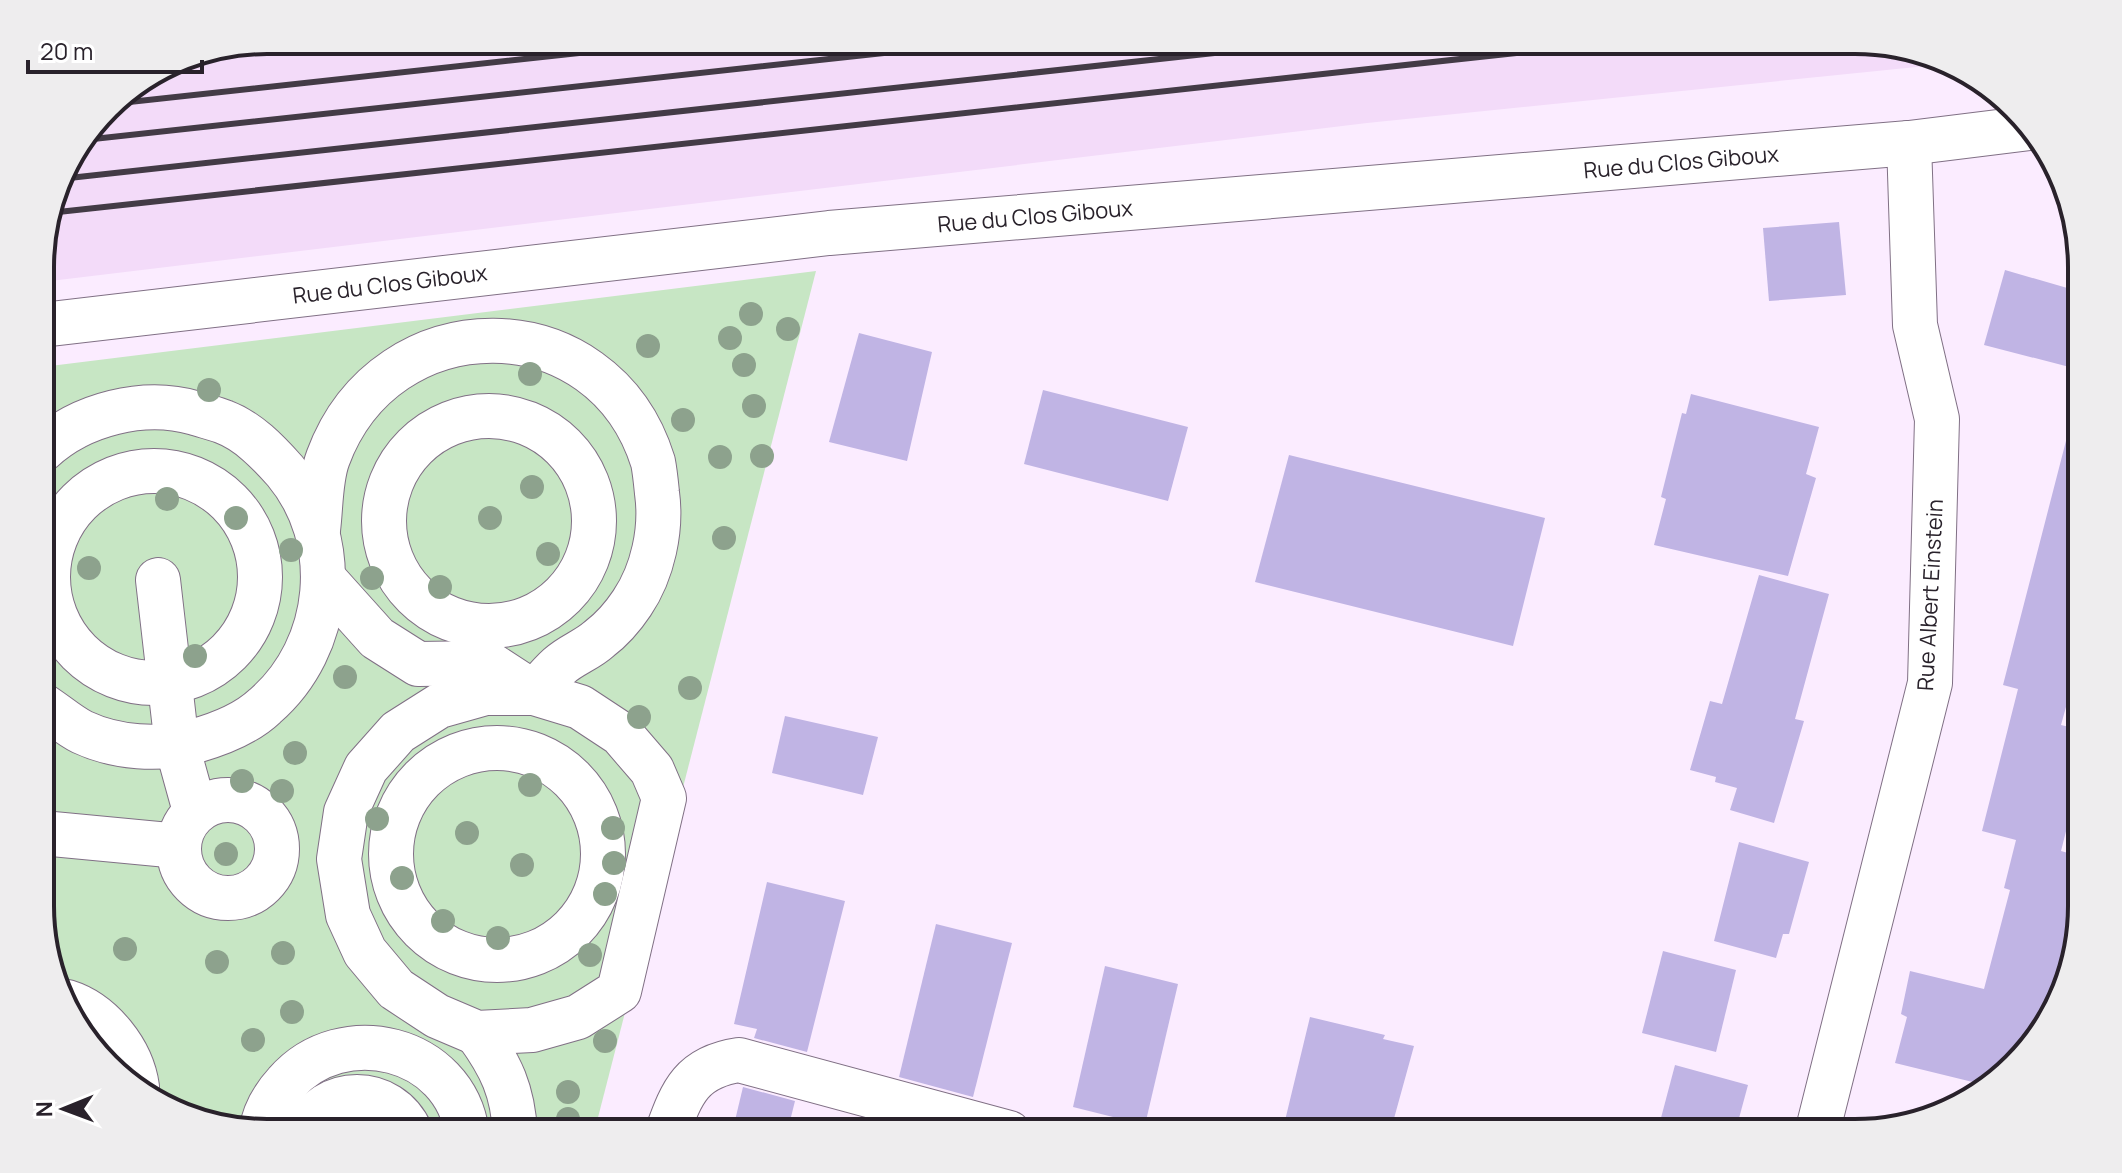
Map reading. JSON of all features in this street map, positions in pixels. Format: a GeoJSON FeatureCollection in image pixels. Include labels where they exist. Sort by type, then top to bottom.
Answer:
{"type":"FeatureCollection","features":[{"type":"Feature","properties":{"kind":"street","name":"Rue du Clos Giboux"},"geometry":{"type":"LineString","coordinates":[[54,324],[829,233],[1909,143],[2017,130]]}},
{"type":"Feature","properties":{"kind":"street","name":"Rue Albert Einstein"},"geometry":{"type":"LineString","coordinates":[[1821,1119],[1930,683],[1937,419],[1915,325],[1909,143]]}},
{"type":"Feature","properties":{"kind":"street"},"geometry":{"type":"LineString","coordinates":[[54,713],[82,732],[129,746],[177,746],[224,732],[265,707],[297,670],[317,627],[327,460],[347,417],[380,380],[421,354],[467,341],[515,341],[561,355],[602,381],[633,419],[653,463],[659,511],[653,559],[632,603],[600,639],[559,665],[534,693],[485,693],[439,706],[398,732],[366,768],[346,812],[339,859],[348,915],[365,952],[396,989],[461,1026],[498,1062],[514,1119]]}},
{"type":"Feature","properties":{"kind":"street"},"geometry":{"type":"LineString","coordinates":[[54,442],[84,422],[131,408],[180,409],[226,422],[266,449],[298,486],[321,553],[377,638],[418,664],[488,663],[534,693],[580,707],[621,734],[652,770],[664,798],[619,991],[578,1017],[532,1030],[461,1026]]}},
{"type":"Feature","properties":{"kind":"street"},"geometry":{"type":"LineString","coordinates":[[475,416],[505,416],[534,424],[559,441],[579,464],[591,492],[595,521],[591,552],[578,579],[558,602],[532,618],[503,626],[474,626],[444,617],[419,601],[399,577],[387,550],[384,528],[387,490],[400,462],[420,440],[446,424],[475,416]]}},
{"type":"Feature","properties":{"kind":"street"},"geometry":{"type":"LineString","coordinates":[[54,544],[65,519],[86,496],[111,480],[140,472],[170,472],[199,480],[225,497],[244,521],[256,548],[261,578],[255,608],[243,636],[224,658],[198,674],[168,682],[138,682],[109,674],[84,657],[65,634],[54,610]]}},
{"type":"Feature","properties":{"kind":"street"},"geometry":{"type":"LineString","coordinates":[[321,553],[384,528]]}},
{"type":"Feature","properties":{"kind":"street"},"geometry":{"type":"LineString","coordinates":[[54,833],[187,828],[158,580]]}},
{"type":"Feature","properties":{"kind":"street"},"geometry":{"type":"LineString","coordinates":[[482,748],[512,748],[541,758],[567,774],[586,797],[598,825],[603,855],[598,885],[585,912],[566,935],[540,951],[511,959],[480,959],[462,954],[427,934],[407,911],[394,883],[391,853],[395,823],[408,796],[428,773],[453,756],[482,748]]}},
{"type":"Feature","properties":{"kind":"street"},"geometry":{"type":"LineString","coordinates":[[461,1026],[462,954]]}},
{"type":"Feature","properties":{"kind":"street"},"geometry":{"type":"LineString","coordinates":[[83,1011],[102,1023],[122,1047],[132,1070]]}},
{"type":"Feature","properties":{"kind":"street"},"geometry":{"type":"LineString","coordinates":[[264,1119],[275,1094],[295,1072],[321,1055],[350,1047],[380,1047],[409,1056],[434,1073],[454,1096],[462,1119]]}},
{"type":"Feature","properties":{"kind":"street"},"geometry":{"type":"LineString","coordinates":[[672,1119],[678,1102],[703,1071],[720,1063],[739,1060],[957,1119]]}},
{"type":"Feature","properties":{"kind":"street"},"geometry":{"type":"LineString","coordinates":[[313,1119],[319,1110],[333,1101],[350,1096],[366,1097],[376,1117],[396,1111],[401,1119]]}},
{"type":"Feature","properties":{"kind":"shaded area"},"geometry":{"type":"Polygon","coordinates":[[[253,54],[1855,54],[1883,56],[1925,66],[1367,123],[54,281],[61,212],[76,173],[98,137],[137,98],[160,83],[199,65],[253,54]]]}},
{"type":"Feature","properties":{"kind":"green space"},"geometry":{"type":"Polygon","coordinates":[[[816,271],[598,1119],[267,1119],[212,1112],[185,1103],[149,1083],[107,1046],[90,1024],[65,974],[58,948],[54,906],[54,366],[816,271]]]}},
{"type":"Feature","properties":{"kind":"building"},"geometry":{"type":"Polygon","coordinates":[[[1839,222],[1846,295],[1769,301],[1763,228],[1839,222]]]}},
{"type":"Feature","properties":{"kind":"building"},"geometry":{"type":"Polygon","coordinates":[[[2005,270],[2068,288],[2068,367],[1984,345],[2005,270]]]}},
{"type":"Feature","properties":{"kind":"building"},"geometry":{"type":"Polygon","coordinates":[[[859,333],[932,352],[907,461],[829,442],[859,333]]]}},
{"type":"Feature","properties":{"kind":"building"},"geometry":{"type":"Polygon","coordinates":[[[1043,390],[1188,427],[1168,501],[1024,464],[1043,390]]]}},
{"type":"Feature","properties":{"kind":"building"},"geometry":{"type":"Polygon","coordinates":[[[1691,394],[1819,427],[1806,474],[1816,478],[1788,576],[1654,545],[1666,499],[1661,497],[1682,413],[1686,414],[1691,394]]]}},
{"type":"Feature","properties":{"kind":"building"},"geometry":{"type":"Polygon","coordinates":[[[2068,437],[2068,700],[2061,725],[2068,727],[2068,823],[2061,851],[2068,853],[2066,934],[2052,988],[2032,1024],[2015,1046],[1974,1082],[1895,1063],[1907,1017],[1901,1014],[1910,971],[1984,989],[2010,890],[2004,888],[2016,840],[1982,831],[2018,689],[2003,685],[2068,437]]]}},
{"type":"Feature","properties":{"kind":"building"},"geometry":{"type":"Polygon","coordinates":[[[1289,455],[1545,518],[1513,646],[1255,582],[1289,455]]]}},
{"type":"Feature","properties":{"kind":"building"},"geometry":{"type":"Polygon","coordinates":[[[1759,575],[1829,594],[1795,719],[1804,721],[1774,823],[1730,810],[1737,788],[1715,782],[1716,777],[1690,770],[1710,701],[1722,704],[1759,575]]]}},
{"type":"Feature","properties":{"kind":"building"},"geometry":{"type":"Polygon","coordinates":[[[785,716],[878,737],[863,795],[772,773],[785,716]]]}},
{"type":"Feature","properties":{"kind":"building"},"geometry":{"type":"Polygon","coordinates":[[[1739,842],[1809,862],[1789,934],[1783,934],[1776,958],[1714,941],[1739,842]]]}},
{"type":"Feature","properties":{"kind":"building"},"geometry":{"type":"Polygon","coordinates":[[[767,882],[845,901],[807,1052],[754,1038],[757,1029],[734,1024],[767,882]]]}},
{"type":"Feature","properties":{"kind":"building"},"geometry":{"type":"Polygon","coordinates":[[[936,924],[1012,943],[973,1097],[899,1077],[936,924]]]}},
{"type":"Feature","properties":{"kind":"building"},"geometry":{"type":"Polygon","coordinates":[[[1663,951],[1736,970],[1716,1052],[1642,1033],[1663,951]]]}},
{"type":"Feature","properties":{"kind":"building"},"geometry":{"type":"Polygon","coordinates":[[[1105,966],[1178,984],[1146,1119],[1121,1119],[1073,1107],[1105,966]]]}},
{"type":"Feature","properties":{"kind":"building"},"geometry":{"type":"Polygon","coordinates":[[[1310,1017],[1385,1035],[1383,1039],[1414,1046],[1394,1119],[1285,1119],[1310,1017]]]}},
{"type":"Feature","properties":{"kind":"building"},"geometry":{"type":"Polygon","coordinates":[[[1675,1065],[1748,1085],[1739,1119],[1661,1119],[1675,1065]]]}},
{"type":"Feature","properties":{"kind":"building"},"geometry":{"type":"Polygon","coordinates":[[[743,1087],[795,1101],[790,1119],[735,1119],[743,1087]]]}},
{"type":"Feature","properties":{"kind":"railway"},"geometry":{"type":"LineString","coordinates":[[133,102],[570,54]]}},
{"type":"Feature","properties":{"kind":"railway"},"geometry":{"type":"LineString","coordinates":[[97,139],[875,54]]}},
{"type":"Feature","properties":{"kind":"railway"},"geometry":{"type":"LineString","coordinates":[[74,177],[1205,54]]}},
{"type":"Feature","properties":{"kind":"railway"},"geometry":{"type":"LineString","coordinates":[[61,212],[1507,54]]}}]}
